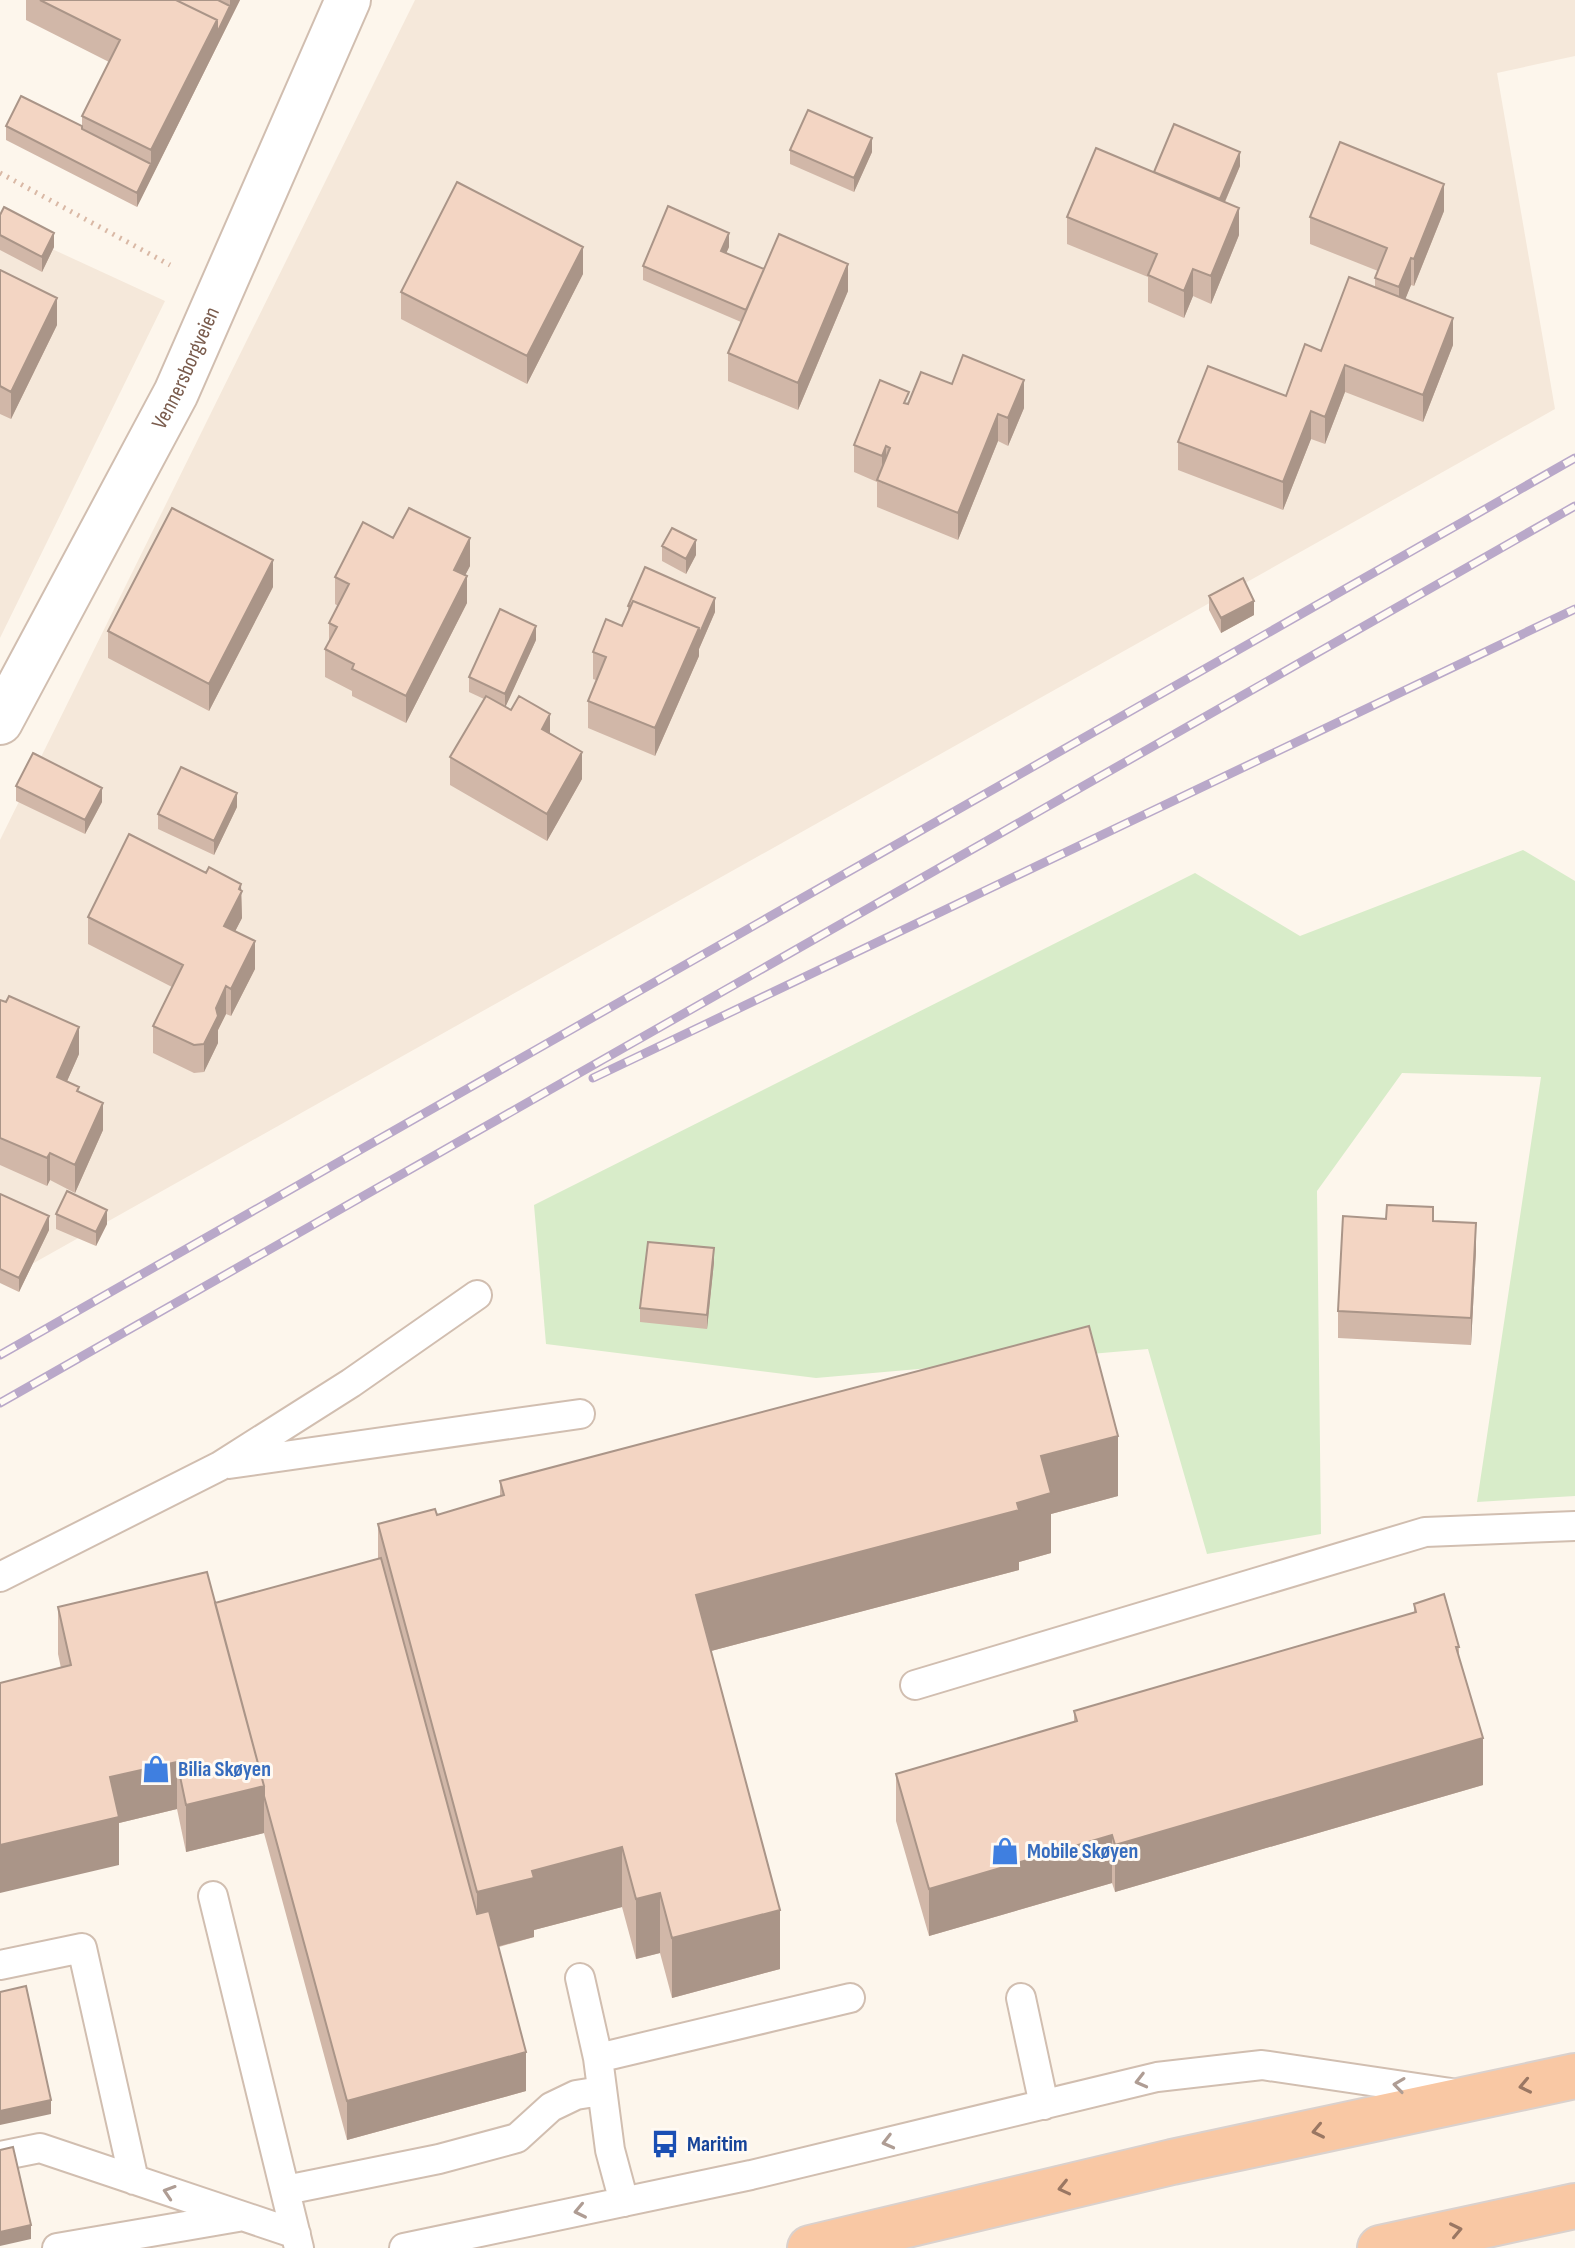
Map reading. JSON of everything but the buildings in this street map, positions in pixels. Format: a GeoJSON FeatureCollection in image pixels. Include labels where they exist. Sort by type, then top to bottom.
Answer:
{"type":"FeatureCollection","features":[{"type":"Feature","properties":{"kind":"highway"},"geometry":{"type":"LineString","coordinates":[[810,2248],[1172,2162],[1575,2076]]}},
{"type":"Feature","properties":{"kind":"highway"},"geometry":{"type":"LineString","coordinates":[[1380,2248],[1575,2206]]}},
{"type":"Feature","properties":{"kind":"street","name":"Vennersborgveien"},"geometry":{"type":"LineString","coordinates":[[0,722],[176,393],[348,0]]}},
{"type":"Feature","properties":{"kind":"lane"},"geometry":{"type":"LineString","coordinates":[[0,1577],[220,1466],[351,1383],[477,1295]]}},
{"type":"Feature","properties":{"kind":"lane"},"geometry":{"type":"LineString","coordinates":[[220,1466],[580,1414]]}},
{"type":"Feature","properties":{"kind":"lane"},"geometry":{"type":"LineString","coordinates":[[915,1685],[1425,1532],[1575,1526]]}},
{"type":"Feature","properties":{"kind":"lane"},"geometry":{"type":"LineString","coordinates":[[213,1896],[298,2241]]}},
{"type":"Feature","properties":{"kind":"lane"},"geometry":{"type":"LineString","coordinates":[[0,1965],[82,1948],[134,2180]]}},
{"type":"Feature","properties":{"kind":"lane"},"geometry":{"type":"LineString","coordinates":[[580,1978],[598,2058],[610,2150],[624,2202]]}},
{"type":"Feature","properties":{"kind":"lane"},"geometry":{"type":"LineString","coordinates":[[598,2058],[850,1998]]}},
{"type":"Feature","properties":{"kind":"lane"},"geometry":{"type":"LineString","coordinates":[[1021,1998],[1044,2105]]}},
{"type":"Feature","properties":{"kind":"lane"},"geometry":{"type":"LineString","coordinates":[[404,2248],[751,2175],[1157,2077],[1262,2065],[1476,2096]]}},
{"type":"Feature","properties":{"kind":"lane"},"geometry":{"type":"LineString","coordinates":[[286,2190],[439,2159],[517,2138],[551,2107],[576,2095],[601,2091]]}},
{"type":"Feature","properties":{"kind":"lane"},"geometry":{"type":"LineString","coordinates":[[0,2156],[40,2148],[243,2216],[298,2241]]}},
{"type":"Feature","properties":{"kind":"lane"},"geometry":{"type":"LineString","coordinates":[[57,2248],[243,2216]]}},
{"type":"Feature","properties":{"kind":"path"},"geometry":{"type":"LineString","coordinates":[[0,173],[220,293]]}},
{"type":"Feature","properties":{"kind":"shaded area"},"geometry":{"type":"Polygon","coordinates":[[[415,0],[1575,0],[1575,56],[1497,73],[1555,409],[0,1282],[0,840],[415,0]]]}},
{"type":"Feature","properties":{"kind":"shaded area"},"geometry":{"type":"Polygon","coordinates":[[[0,225],[165,301],[0,638],[0,225]]]}},
{"type":"Feature","properties":{"kind":"green space"},"geometry":{"type":"Polygon","coordinates":[[[1523,850],[1575,881],[1575,1496],[1477,1502],[1541,1077],[1402,1073],[1317,1191],[1321,1534],[1207,1554],[1148,1349],[816,1378],[546,1344],[534,1205],[1195,873],[1300,936],[1523,850]]]}},
{"type":"Feature","properties":{"kind":"railway"},"geometry":{"type":"LineString","coordinates":[[0,1355],[1575,458]]}},
{"type":"Feature","properties":{"kind":"railway"},"geometry":{"type":"LineString","coordinates":[[0,1403],[1575,506]]}},
{"type":"Feature","properties":{"kind":"railway"},"geometry":{"type":"LineString","coordinates":[[593,1078],[1575,609]]}},
{"type":"Feature","properties":{"kind":"place","name":"Bilia Skøyen"},"geometry":{"type":"Point","coordinates":[156,1769]}},
{"type":"Feature","properties":{"kind":"place","name":"Mobile Skøyen"},"geometry":{"type":"Point","coordinates":[1005,1851]}},
{"type":"Feature","properties":{"kind":"place","name":"Maritim"},"geometry":{"type":"Point","coordinates":[665,2144]}}]}
